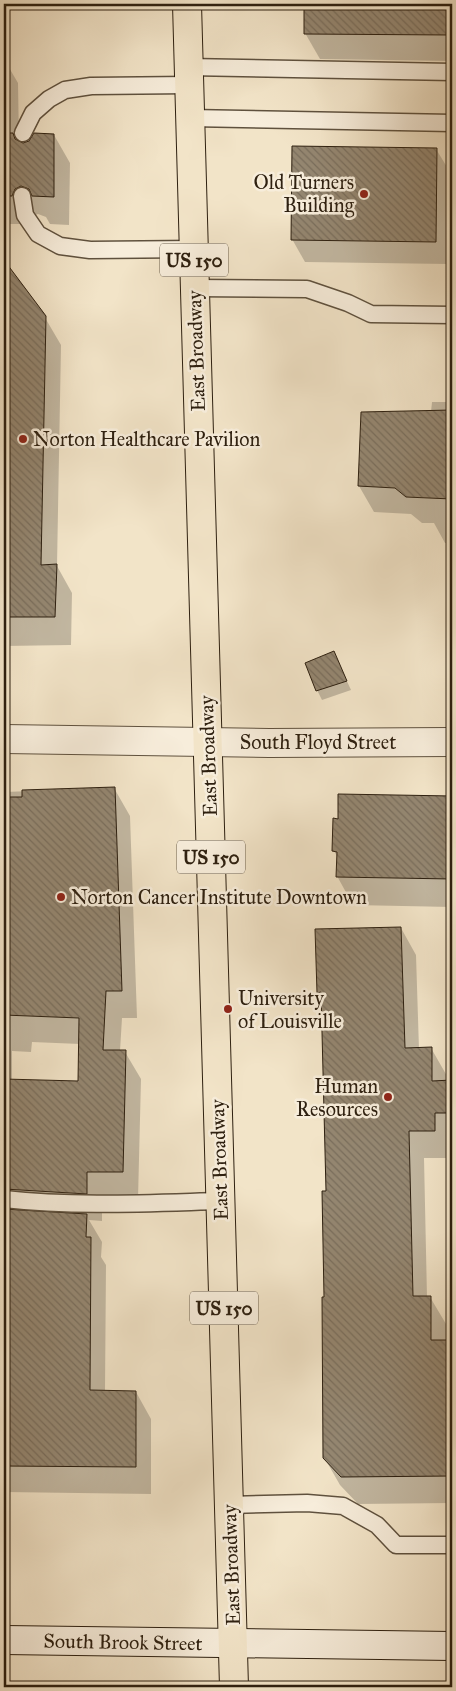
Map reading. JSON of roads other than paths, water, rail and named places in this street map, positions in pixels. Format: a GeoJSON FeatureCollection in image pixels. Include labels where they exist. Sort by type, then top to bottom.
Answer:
{"type":"FeatureCollection","features":[{"type":"Feature","properties":{"kind":"main road","name":"East Broadway"},"geometry":{"type":"LineString","coordinates":[[187,4],[234,1687]]}},
{"type":"Feature","properties":{"kind":"street","name":"South Floyd Street"},"geometry":{"type":"LineString","coordinates":[[4,739],[208,742],[452,742]]}},
{"type":"Feature","properties":{"kind":"street","name":"South Brook Street"},"geometry":{"type":"LineString","coordinates":[[4,1640],[452,1646]]}},
{"type":"Feature","properties":{"kind":"lane"},"geometry":{"type":"LineString","coordinates":[[23,133],[33,113],[49,98],[65,90],[91,86],[189,76],[452,72]]}},
{"type":"Feature","properties":{"kind":"lane"},"geometry":{"type":"LineString","coordinates":[[190,118],[452,124]]}},
{"type":"Feature","properties":{"kind":"lane"},"geometry":{"type":"LineString","coordinates":[[22,196],[25,215],[38,234],[60,246],[90,250],[194,249]]}},
{"type":"Feature","properties":{"kind":"lane"},"geometry":{"type":"LineString","coordinates":[[194,288],[307,289],[348,303],[371,314],[452,315]]}},
{"type":"Feature","properties":{"kind":"lane"},"geometry":{"type":"LineString","coordinates":[[4,1199],[30,1202],[90,1203],[221,1201]]}},
{"type":"Feature","properties":{"kind":"lane"},"geometry":{"type":"LineString","coordinates":[[229,1506],[307,1503],[344,1506],[377,1525],[396,1545],[452,1545]]}},
{"type":"Feature","properties":{"kind":"place","name":"Old Turners Building"},"geometry":{"type":"Point","coordinates":[364,194]}},
{"type":"Feature","properties":{"kind":"place","name":"Norton Healthcare Pavilion"},"geometry":{"type":"Point","coordinates":[23,439]}},
{"type":"Feature","properties":{"kind":"place","name":"Norton Cancer Institute Downtown"},"geometry":{"type":"Point","coordinates":[61,897]}},
{"type":"Feature","properties":{"kind":"place","name":"University of Louisville"},"geometry":{"type":"Point","coordinates":[228,1009]}},
{"type":"Feature","properties":{"kind":"place","name":"Human Resources"},"geometry":{"type":"Point","coordinates":[388,1097]}}]}
